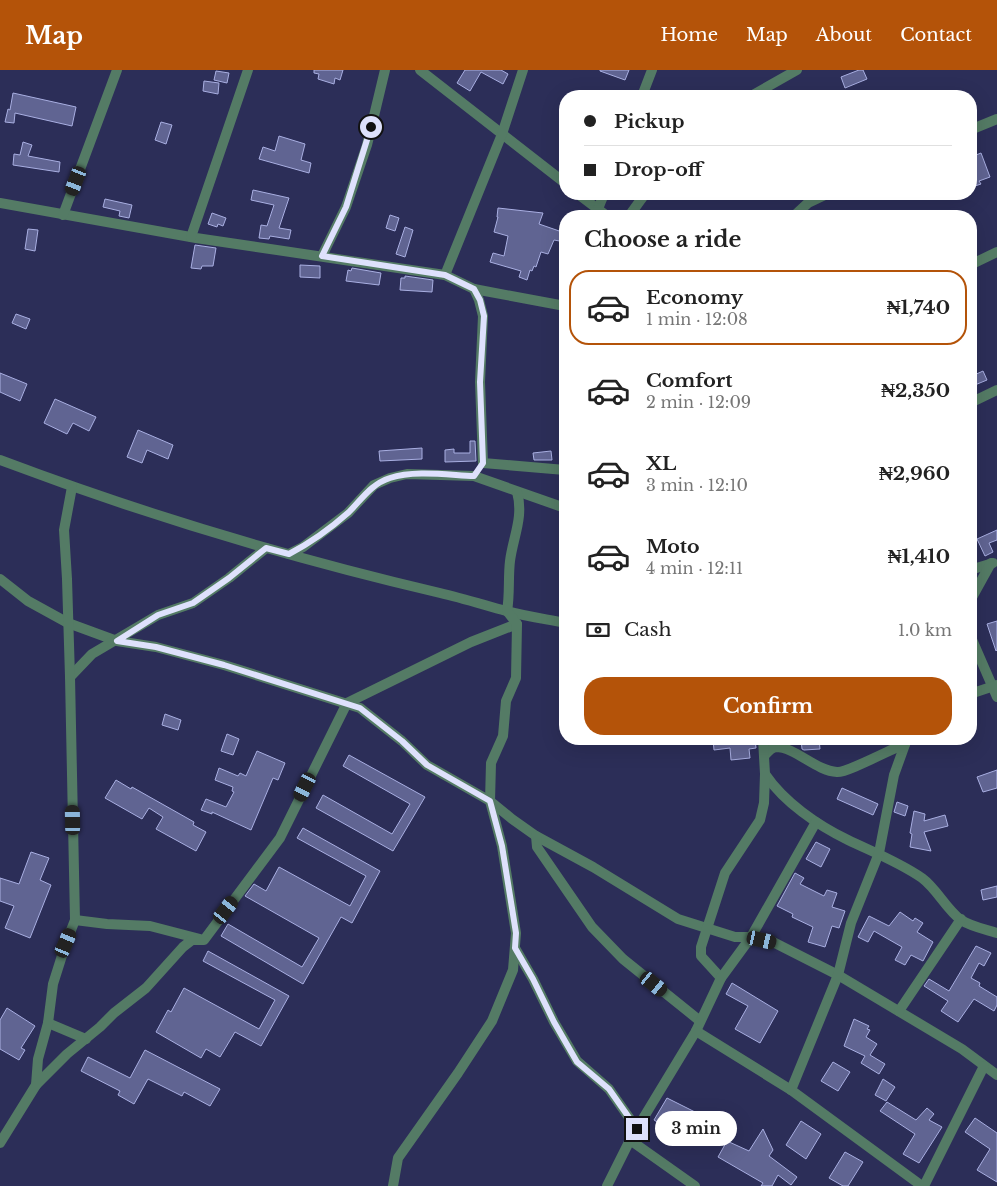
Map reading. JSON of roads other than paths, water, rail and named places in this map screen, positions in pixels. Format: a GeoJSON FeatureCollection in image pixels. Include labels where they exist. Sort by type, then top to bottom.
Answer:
{"type":"FeatureCollection","features":[{"type":"Feature","properties":{"kind":"street"},"geometry":{"type":"LineString","coordinates":[[63,215],[117,70]]}},
{"type":"Feature","properties":{"kind":"street"},"geometry":{"type":"LineString","coordinates":[[191,237],[248,70]]}},
{"type":"Feature","properties":{"kind":"street"},"geometry":{"type":"LineString","coordinates":[[322,256],[346,207],[367,145],[386,70]]}},
{"type":"Feature","properties":{"kind":"street"},"geometry":{"type":"LineString","coordinates":[[420,70],[559,178]]}},
{"type":"Feature","properties":{"kind":"street"},"geometry":{"type":"LineString","coordinates":[[445,275],[502,134],[523,70]]}},
{"type":"Feature","properties":{"kind":"street"},"geometry":{"type":"LineString","coordinates":[[644,90],[652,70]]}},
{"type":"Feature","properties":{"kind":"street"},"geometry":{"type":"LineString","coordinates":[[762,90],[797,70]]}},
{"type":"Feature","properties":{"kind":"street"},"geometry":{"type":"LineString","coordinates":[[977,127],[997,119]]}},
{"type":"Feature","properties":{"kind":"street"},"geometry":{"type":"LineString","coordinates":[[586,200],[598,209],[602,200]]}},
{"type":"Feature","properties":{"kind":"street"},"geometry":{"type":"LineString","coordinates":[[800,210],[814,200]]}},
{"type":"Feature","properties":{"kind":"street"},"geometry":{"type":"LineString","coordinates":[[0,203],[191,237],[445,275],[474,289],[559,305]]}},
{"type":"Feature","properties":{"kind":"street"},"geometry":{"type":"LineString","coordinates":[[977,261],[997,252]]}},
{"type":"Feature","properties":{"kind":"street"},"geometry":{"type":"LineString","coordinates":[[474,289],[480,300],[484,316],[480,382],[483,463],[474,476]]}},
{"type":"Feature","properties":{"kind":"street"},"geometry":{"type":"LineString","coordinates":[[977,400],[997,390]]}},
{"type":"Feature","properties":{"kind":"street"},"geometry":{"type":"LineString","coordinates":[[0,460],[72,487],[266,548],[380,580],[559,622]]}},
{"type":"Feature","properties":{"kind":"street"},"geometry":{"type":"LineString","coordinates":[[483,463],[559,469]]}},
{"type":"Feature","properties":{"kind":"street"},"geometry":{"type":"LineString","coordinates":[[289,554],[303,547],[348,513],[374,486],[390,478],[407,474],[474,476],[559,506]]}},
{"type":"Feature","properties":{"kind":"street"},"geometry":{"type":"LineString","coordinates":[[36,1085],[38,1059],[48,1023],[53,984],[75,920],[70,677],[64,530],[72,487]]}},
{"type":"Feature","properties":{"kind":"street"},"geometry":{"type":"LineString","coordinates":[[393,1186],[398,1158],[492,1021],[513,970],[516,933],[502,846],[490,801],[490,763],[503,736],[506,701],[516,678],[517,624],[507,611],[510,558],[519,519],[518,492]]}},
{"type":"Feature","properties":{"kind":"street"},"geometry":{"type":"LineString","coordinates":[[70,677],[92,654],[117,641],[158,615],[193,603],[229,578],[266,548]]}},
{"type":"Feature","properties":{"kind":"street"},"geometry":{"type":"LineString","coordinates":[[977,568],[994,562]]}},
{"type":"Feature","properties":{"kind":"street"},"geometry":{"type":"LineString","coordinates":[[977,590],[994,562]]}},
{"type":"Feature","properties":{"kind":"street"},"geometry":{"type":"LineString","coordinates":[[0,579],[28,601],[68,623],[117,641],[156,647],[215,663],[360,708],[402,741],[427,765],[490,801],[536,836],[678,919],[735,937],[751,937],[773,942],[838,975],[899,1011],[962,1049],[997,1076]]}},
{"type":"Feature","properties":{"kind":"street"},"geometry":{"type":"LineString","coordinates":[[204,940],[280,838],[347,703],[471,642],[517,624]]}},
{"type":"Feature","properties":{"kind":"street"},"geometry":{"type":"LineString","coordinates":[[977,649],[995,686],[997,697]]}},
{"type":"Feature","properties":{"kind":"street"},"geometry":{"type":"LineString","coordinates":[[977,692],[995,686]]}},
{"type":"Feature","properties":{"kind":"street"},"geometry":{"type":"LineString","coordinates":[[721,978],[701,956],[701,947],[725,873],[760,820],[764,803],[763,745]]}},
{"type":"Feature","properties":{"kind":"street"},"geometry":{"type":"LineString","coordinates":[[764,756],[770,749],[776,747],[796,754],[818,767],[837,772],[848,771],[898,745]]}},
{"type":"Feature","properties":{"kind":"street"},"geometry":{"type":"LineString","coordinates":[[791,1090],[838,975],[851,923],[879,853],[894,775],[905,745]]}},
{"type":"Feature","properties":{"kind":"street"},"geometry":{"type":"LineString","coordinates":[[765,774],[795,806],[816,822],[847,839],[879,853],[923,879],[961,919],[974,926],[997,933]]}},
{"type":"Feature","properties":{"kind":"street"},"geometry":{"type":"LineString","coordinates":[[607,1186],[630,1140],[698,1026],[721,978],[751,937],[816,822]]}},
{"type":"Feature","properties":{"kind":"street"},"geometry":{"type":"LineString","coordinates":[[536,836],[537,847],[592,927],[623,959],[698,1026],[791,1090],[923,1186],[984,1066]]}},
{"type":"Feature","properties":{"kind":"street"},"geometry":{"type":"LineString","coordinates":[[899,1011],[961,919]]}},
{"type":"Feature","properties":{"kind":"street"},"geometry":{"type":"LineString","coordinates":[[75,920],[150,926],[204,940]]}},
{"type":"Feature","properties":{"kind":"street"},"geometry":{"type":"LineString","coordinates":[[0,1143],[36,1085],[67,1054],[146,988],[183,947],[192,940],[204,940]]}},
{"type":"Feature","properties":{"kind":"street"},"geometry":{"type":"LineString","coordinates":[[515,948],[577,1062],[609,1089],[637,1129]]}},
{"type":"Feature","properties":{"kind":"street"},"geometry":{"type":"LineString","coordinates":[[48,1023],[86,1039]]}},
{"type":"Feature","properties":{"kind":"street"},"geometry":{"type":"LineString","coordinates":[[630,1140],[695,1186]]}}]}
